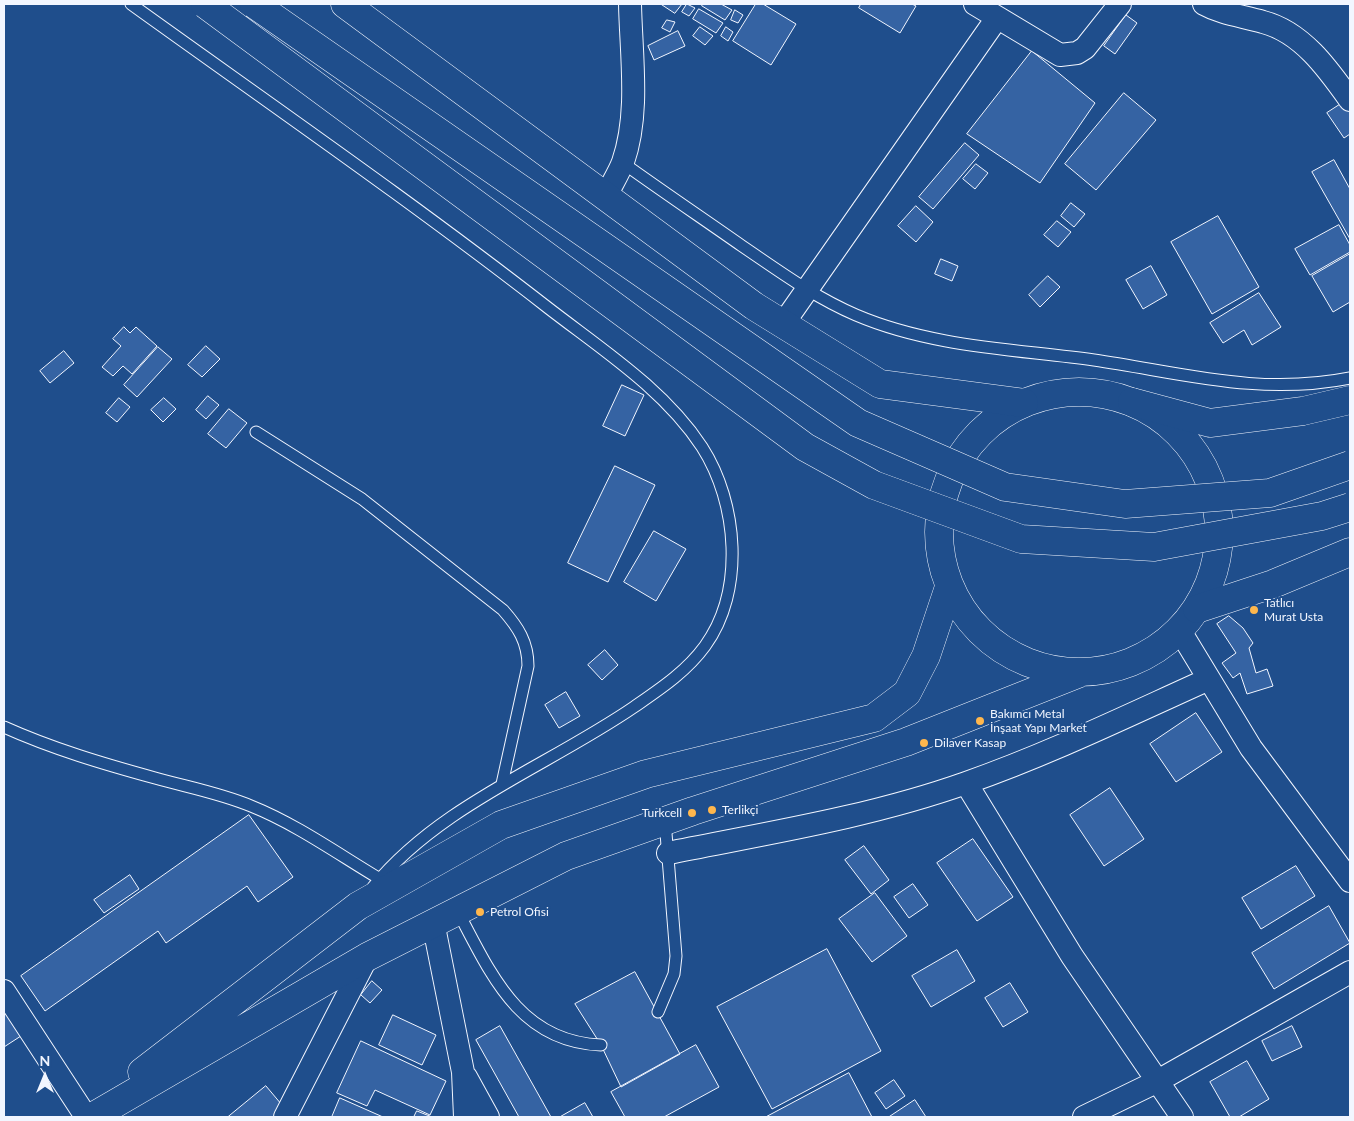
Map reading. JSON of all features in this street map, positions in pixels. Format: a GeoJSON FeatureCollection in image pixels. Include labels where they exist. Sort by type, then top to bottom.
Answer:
{"type":"FeatureCollection","features":[{"type":"Feature","properties":{"kind":"main road"},"geometry":{"type":"LineString","coordinates":[[205,4],[806,447],[874,485],[1021,539],[1154,547],[1322,516],[1350,507]]}},
{"type":"Feature","properties":{"kind":"main road"},"geometry":{"type":"LineString","coordinates":[[254,4],[858,423],[1005,487],[1125,504],[1270,493],[1350,465]]}},
{"type":"Feature","properties":{"kind":"main road"},"geometry":{"type":"LineString","coordinates":[[346,4],[754,306],[880,384],[1024,403]]}},
{"type":"Feature","properties":{"kind":"main road"},"geometry":{"type":"LineString","coordinates":[[1080,673],[1039,667],[1002,650],[971,622],[949,587],[939,544],[942,501],[958,460],[987,426],[1024,403],[1060,393],[1097,393],[1210,423],[1303,411],[1350,400]]}},
{"type":"Feature","properties":{"kind":"main road"},"geometry":{"type":"LineString","coordinates":[[87,1117],[367,957],[566,856],[665,820],[906,742],[1080,673],[1117,667],[1150,653],[1180,631],[1197,609],[1214,572],[1220,531],[1214,490],[1196,453],[1168,423],[1132,402]]}},
{"type":"Feature","properties":{"kind":"main road"},"geometry":{"type":"LineString","coordinates":[[1197,609],[1273,584],[1350,552]]}},
{"type":"Feature","properties":{"kind":"main road"},"geometry":{"type":"LineString","coordinates":[[87,1117],[358,906],[501,826],[646,774],[874,718],[907,693],[926,656],[949,587]]}},
{"type":"Feature","properties":{"kind":"street"},"geometry":{"type":"LineString","coordinates":[[606,196],[623,163],[630,138],[632,113],[630,4]]}},
{"type":"Feature","properties":{"kind":"street"},"geometry":{"type":"LineString","coordinates":[[975,4],[1060,55],[1069,55],[1085,48],[1120,4]]}},
{"type":"Feature","properties":{"kind":"street"},"geometry":{"type":"LineString","coordinates":[[1204,4],[1216,10],[1250,10],[1295,36],[1314,55],[1350,100]]}},
{"type":"Feature","properties":{"kind":"street"},"geometry":{"type":"LineString","coordinates":[[783,324],[997,18]]}},
{"type":"Feature","properties":{"kind":"street"},"geometry":{"type":"LineString","coordinates":[[1180,631],[1251,748],[1350,881]]}},
{"type":"Feature","properties":{"kind":"street"},"geometry":{"type":"LineString","coordinates":[[668,853],[824,821],[896,804],[966,783],[1032,758],[1209,679]]}},
{"type":"Feature","properties":{"kind":"street"},"geometry":{"type":"LineString","coordinates":[[966,783],[1072,956],[1156,1082],[1182,1117]]}},
{"type":"Feature","properties":{"kind":"street"},"geometry":{"type":"LineString","coordinates":[[445,916],[463,1072],[465,1117]]}},
{"type":"Feature","properties":{"kind":"street"},"geometry":{"type":"LineString","coordinates":[[285,1117],[367,957]]}},
{"type":"Feature","properties":{"kind":"street"},"geometry":{"type":"LineString","coordinates":[[1084,1117],[1156,1082],[1350,972]]}},
{"type":"Feature","properties":{"kind":"street"},"geometry":{"type":"LineString","coordinates":[[4,990],[87,1117]]}},
{"type":"Feature","properties":{"kind":"street"},"geometry":{"type":"LineString","coordinates":[[463,1072],[488,1117]]}},
{"type":"Feature","properties":{"kind":"lane"},"geometry":{"type":"LineString","coordinates":[[131,4],[513,280],[618,362],[658,396],[682,420],[703,449],[716,475],[730,528],[733,562],[730,591],[723,613],[706,646],[681,673],[611,723],[502,784],[453,816],[380,879],[358,906]]}},
{"type":"Feature","properties":{"kind":"lane"},"geometry":{"type":"LineString","coordinates":[[623,163],[806,290],[856,315],[895,329],[940,341],[1093,360],[1257,386],[1296,386],[1350,378]]}},
{"type":"Feature","properties":{"kind":"lane"},"geometry":{"type":"LineString","coordinates":[[256,432],[362,500],[446,563],[503,610],[515,623],[528,652],[528,666],[502,784]]}},
{"type":"Feature","properties":{"kind":"lane"},"geometry":{"type":"LineString","coordinates":[[4,727],[35,741],[82,757],[210,792],[250,805],[282,820],[380,879]]}},
{"type":"Feature","properties":{"kind":"lane"},"geometry":{"type":"LineString","coordinates":[[658,1012],[674,974],[676,956],[665,820]]}},
{"type":"Feature","properties":{"kind":"lane"},"geometry":{"type":"LineString","coordinates":[[445,916],[494,980],[526,1017],[550,1035],[580,1045],[601,1045]]}},
{"type":"Feature","properties":{"kind":"building"},"geometry":{"type":"Polygon","coordinates":[[[661,4],[682,4],[675,13],[661,4]]]}},
{"type":"Feature","properties":{"kind":"building"},"geometry":{"type":"Polygon","coordinates":[[[687,4],[695,8],[689,16],[682,12],[687,4]]]}},
{"type":"Feature","properties":{"kind":"building"},"geometry":{"type":"Polygon","coordinates":[[[703,4],[721,4],[732,10],[725,20],[702,6],[703,4]]]}},
{"type":"Feature","properties":{"kind":"building"},"geometry":{"type":"Polygon","coordinates":[[[756,4],[763,4],[796,24],[771,65],[733,41],[756,4]]]}},
{"type":"Feature","properties":{"kind":"building"},"geometry":{"type":"Polygon","coordinates":[[[861,4],[912,4],[916,6],[900,33],[859,8],[861,4]]]}},
{"type":"Feature","properties":{"kind":"building"},"geometry":{"type":"Polygon","coordinates":[[[699,9],[723,23],[716,33],[693,19],[699,9]]]}},
{"type":"Feature","properties":{"kind":"building"},"geometry":{"type":"Polygon","coordinates":[[[735,10],[743,15],[738,23],[731,20],[735,10]]]}},
{"type":"Feature","properties":{"kind":"building"},"geometry":{"type":"Polygon","coordinates":[[[1126,15],[1137,23],[1115,54],[1104,46],[1126,15]]]}},
{"type":"Feature","properties":{"kind":"building"},"geometry":{"type":"Polygon","coordinates":[[[667,20],[675,22],[670,32],[662,28],[667,20]]]}},
{"type":"Feature","properties":{"kind":"building"},"geometry":{"type":"Polygon","coordinates":[[[700,27],[713,36],[705,45],[693,36],[700,27]]]}},
{"type":"Feature","properties":{"kind":"building"},"geometry":{"type":"Polygon","coordinates":[[[726,27],[733,32],[728,41],[721,36],[726,27]]]}},
{"type":"Feature","properties":{"kind":"building"},"geometry":{"type":"Polygon","coordinates":[[[678,31],[685,46],[654,60],[648,46],[678,31]]]}},
{"type":"Feature","properties":{"kind":"building"},"geometry":{"type":"Polygon","coordinates":[[[1032,51],[1095,103],[1040,183],[967,134],[1032,51]]]}},
{"type":"Feature","properties":{"kind":"building"},"geometry":{"type":"Polygon","coordinates":[[[1124,93],[1156,120],[1096,190],[1065,164],[1124,93]]]}},
{"type":"Feature","properties":{"kind":"building"},"geometry":{"type":"Polygon","coordinates":[[[1347,100],[1350,105],[1350,134],[1344,138],[1327,113],[1347,100]]]}},
{"type":"Feature","properties":{"kind":"building"},"geometry":{"type":"Polygon","coordinates":[[[965,143],[979,155],[933,209],[919,197],[965,143]]]}},
{"type":"Feature","properties":{"kind":"building"},"geometry":{"type":"Polygon","coordinates":[[[1334,160],[1350,189],[1350,239],[1312,172],[1334,160]]]}},
{"type":"Feature","properties":{"kind":"building"},"geometry":{"type":"Polygon","coordinates":[[[976,164],[988,173],[975,189],[963,179],[976,164]]]}},
{"type":"Feature","properties":{"kind":"building"},"geometry":{"type":"Polygon","coordinates":[[[1071,203],[1085,214],[1074,227],[1061,216],[1071,203]]]}},
{"type":"Feature","properties":{"kind":"building"},"geometry":{"type":"Polygon","coordinates":[[[916,206],[933,222],[916,242],[898,226],[916,206]]]}},
{"type":"Feature","properties":{"kind":"building"},"geometry":{"type":"Polygon","coordinates":[[[1218,216],[1259,287],[1212,314],[1171,242],[1218,216]]]}},
{"type":"Feature","properties":{"kind":"building"},"geometry":{"type":"Polygon","coordinates":[[[1057,221],[1071,232],[1058,247],[1044,235],[1057,221]]]}},
{"type":"Feature","properties":{"kind":"building"},"geometry":{"type":"Polygon","coordinates":[[[1339,225],[1350,245],[1350,252],[1310,275],[1295,249],[1339,225]]]}},
{"type":"Feature","properties":{"kind":"building"},"geometry":{"type":"Polygon","coordinates":[[[1350,254],[1350,302],[1333,312],[1312,276],[1350,254]]]}},
{"type":"Feature","properties":{"kind":"building"},"geometry":{"type":"Polygon","coordinates":[[[941,259],[958,266],[952,281],[935,274],[941,259]]]}},
{"type":"Feature","properties":{"kind":"building"},"geometry":{"type":"Polygon","coordinates":[[[1151,266],[1167,295],[1143,309],[1126,280],[1151,266]]]}},
{"type":"Feature","properties":{"kind":"building"},"geometry":{"type":"Polygon","coordinates":[[[1048,276],[1060,287],[1040,307],[1029,295],[1048,276]]]}},
{"type":"Feature","properties":{"kind":"building"},"geometry":{"type":"Polygon","coordinates":[[[1259,293],[1281,327],[1252,345],[1244,330],[1223,343],[1210,323],[1259,293]]]}},
{"type":"Feature","properties":{"kind":"building"},"geometry":{"type":"Polygon","coordinates":[[[124,327],[130,333],[136,327],[157,346],[132,374],[123,366],[113,376],[102,367],[121,346],[113,339],[124,327]]]}},
{"type":"Feature","properties":{"kind":"building"},"geometry":{"type":"Polygon","coordinates":[[[206,346],[220,359],[202,377],[188,365],[206,346]]]}},
{"type":"Feature","properties":{"kind":"building"},"geometry":{"type":"Polygon","coordinates":[[[158,347],[172,359],[137,397],[124,385],[158,347]]]}},
{"type":"Feature","properties":{"kind":"building"},"geometry":{"type":"Polygon","coordinates":[[[64,351],[74,363],[50,383],[40,371],[64,351]]]}},
{"type":"Feature","properties":{"kind":"building"},"geometry":{"type":"Polygon","coordinates":[[[622,385],[644,395],[625,436],[603,426],[622,385]]]}},
{"type":"Feature","properties":{"kind":"building"},"geometry":{"type":"Polygon","coordinates":[[[208,396],[219,405],[206,419],[196,410],[208,396]]]}},
{"type":"Feature","properties":{"kind":"building"},"geometry":{"type":"Polygon","coordinates":[[[119,398],[130,407],[117,422],[106,413],[119,398]]]}},
{"type":"Feature","properties":{"kind":"building"},"geometry":{"type":"Polygon","coordinates":[[[164,398],[176,409],[163,422],[151,410],[164,398]]]}},
{"type":"Feature","properties":{"kind":"building"},"geometry":{"type":"Polygon","coordinates":[[[229,409],[247,423],[226,448],[208,434],[229,409]]]}},
{"type":"Feature","properties":{"kind":"building"},"geometry":{"type":"Polygon","coordinates":[[[615,466],[655,485],[608,582],[568,563],[615,466]]]}},
{"type":"Feature","properties":{"kind":"building"},"geometry":{"type":"Polygon","coordinates":[[[654,531],[686,549],[656,601],[624,582],[654,531]]]}},
{"type":"Feature","properties":{"kind":"building"},"geometry":{"type":"Polygon","coordinates":[[[1229,616],[1243,628],[1253,643],[1249,648],[1256,673],[1267,669],[1273,686],[1247,694],[1240,673],[1233,678],[1222,663],[1236,653],[1217,624],[1229,616]]]}},
{"type":"Feature","properties":{"kind":"building"},"geometry":{"type":"Polygon","coordinates":[[[605,650],[618,665],[602,680],[588,665],[605,650]]]}},
{"type":"Feature","properties":{"kind":"building"},"geometry":{"type":"Polygon","coordinates":[[[566,692],[580,716],[559,728],[545,705],[566,692]]]}},
{"type":"Feature","properties":{"kind":"building"},"geometry":{"type":"Polygon","coordinates":[[[1196,713],[1222,752],[1176,782],[1150,744],[1196,713]]]}},
{"type":"Feature","properties":{"kind":"building"},"geometry":{"type":"Polygon","coordinates":[[[1110,788],[1144,839],[1104,866],[1070,815],[1110,788]]]}},
{"type":"Feature","properties":{"kind":"building"},"geometry":{"type":"Polygon","coordinates":[[[249,815],[293,877],[258,902],[247,886],[166,943],[158,931],[45,1011],[21,976],[249,815]]]}},
{"type":"Feature","properties":{"kind":"building"},"geometry":{"type":"Polygon","coordinates":[[[973,839],[1013,897],[977,921],[937,863],[973,839]]]}},
{"type":"Feature","properties":{"kind":"building"},"geometry":{"type":"Polygon","coordinates":[[[864,846],[889,880],[871,894],[845,860],[864,846]]]}},
{"type":"Feature","properties":{"kind":"building"},"geometry":{"type":"Polygon","coordinates":[[[1296,866],[1315,896],[1261,929],[1242,898],[1296,866]]]}},
{"type":"Feature","properties":{"kind":"building"},"geometry":{"type":"Polygon","coordinates":[[[130,875],[139,889],[104,913],[94,900],[130,875]]]}},
{"type":"Feature","properties":{"kind":"building"},"geometry":{"type":"Polygon","coordinates":[[[913,884],[928,905],[909,918],[894,897],[913,884]]]}},
{"type":"Feature","properties":{"kind":"building"},"geometry":{"type":"Polygon","coordinates":[[[875,893],[907,936],[872,962],[839,919],[875,893]]]}},
{"type":"Feature","properties":{"kind":"building"},"geometry":{"type":"Polygon","coordinates":[[[1329,906],[1350,943],[1274,989],[1252,953],[1329,906]]]}},
{"type":"Feature","properties":{"kind":"building"},"geometry":{"type":"Polygon","coordinates":[[[827,949],[881,1051],[772,1109],[717,1007],[827,949]]]}},
{"type":"Feature","properties":{"kind":"building"},"geometry":{"type":"Polygon","coordinates":[[[957,950],[975,981],[931,1007],[912,976],[957,950]]]}},
{"type":"Feature","properties":{"kind":"building"},"geometry":{"type":"Polygon","coordinates":[[[635,972],[680,1054],[621,1087],[601,1045],[575,1004],[635,972]]]}},
{"type":"Feature","properties":{"kind":"building"},"geometry":{"type":"Polygon","coordinates":[[[372,981],[382,990],[370,1003],[361,995],[372,981]]]}},
{"type":"Feature","properties":{"kind":"building"},"geometry":{"type":"Polygon","coordinates":[[[1010,983],[1028,1012],[1003,1027],[985,998],[1010,983]]]}},
{"type":"Feature","properties":{"kind":"building"},"geometry":{"type":"Polygon","coordinates":[[[4,1003],[24,1034],[4,1047],[4,1003]]]}},
{"type":"Feature","properties":{"kind":"building"},"geometry":{"type":"Polygon","coordinates":[[[393,1015],[436,1035],[422,1065],[379,1045],[393,1015]]]}},
{"type":"Feature","properties":{"kind":"building"},"geometry":{"type":"Polygon","coordinates":[[[500,1026],[551,1117],[519,1117],[476,1040],[500,1026]]]}},
{"type":"Feature","properties":{"kind":"building"},"geometry":{"type":"Polygon","coordinates":[[[1292,1026],[1302,1047],[1272,1061],[1262,1041],[1292,1026]]]}},
{"type":"Feature","properties":{"kind":"building"},"geometry":{"type":"Polygon","coordinates":[[[361,1041],[446,1081],[430,1115],[375,1090],[367,1106],[337,1093],[361,1041]]]}},
{"type":"Feature","properties":{"kind":"building"},"geometry":{"type":"Polygon","coordinates":[[[696,1045],[719,1087],[664,1117],[625,1117],[611,1092],[696,1045]]]}},
{"type":"Feature","properties":{"kind":"building"},"geometry":{"type":"Polygon","coordinates":[[[1247,1061],[1269,1099],[1239,1117],[1230,1117],[1210,1082],[1247,1061]]]}},
{"type":"Feature","properties":{"kind":"building"},"geometry":{"type":"Polygon","coordinates":[[[849,1073],[872,1117],[766,1117],[849,1073]]]}},
{"type":"Feature","properties":{"kind":"building"},"geometry":{"type":"Polygon","coordinates":[[[894,1080],[905,1096],[886,1109],[875,1093],[894,1080]]]}},
{"type":"Feature","properties":{"kind":"building"},"geometry":{"type":"Polygon","coordinates":[[[266,1086],[282,1105],[275,1117],[228,1117],[266,1086]]]}},
{"type":"Feature","properties":{"kind":"building"},"geometry":{"type":"Polygon","coordinates":[[[340,1098],[383,1117],[332,1117],[340,1098]]]}},
{"type":"Feature","properties":{"kind":"building"},"geometry":{"type":"Polygon","coordinates":[[[915,1100],[926,1117],[889,1117],[915,1100]]]}},
{"type":"Feature","properties":{"kind":"building"},"geometry":{"type":"Polygon","coordinates":[[[585,1103],[593,1117],[560,1117],[585,1103]]]}},
{"type":"Feature","properties":{"kind":"building"},"geometry":{"type":"Polygon","coordinates":[[[417,1111],[432,1117],[414,1117],[417,1111]]]}},
{"type":"Feature","properties":{"kind":"place","name":"Tatlıcı Murat Usta"},"geometry":{"type":"Point","coordinates":[1254,610]}},
{"type":"Feature","properties":{"kind":"place","name":"Bakımcı Metal İnşaat Yapı Market"},"geometry":{"type":"Point","coordinates":[980,721]}},
{"type":"Feature","properties":{"kind":"place","name":"Dilaver Kasap"},"geometry":{"type":"Point","coordinates":[924,743]}},
{"type":"Feature","properties":{"kind":"place","name":"Terlikçi"},"geometry":{"type":"Point","coordinates":[712,810]}},
{"type":"Feature","properties":{"kind":"place","name":"Turkcell"},"geometry":{"type":"Point","coordinates":[692,813]}},
{"type":"Feature","properties":{"kind":"place","name":"Petrol Ofisi"},"geometry":{"type":"Point","coordinates":[480,912]}}]}
